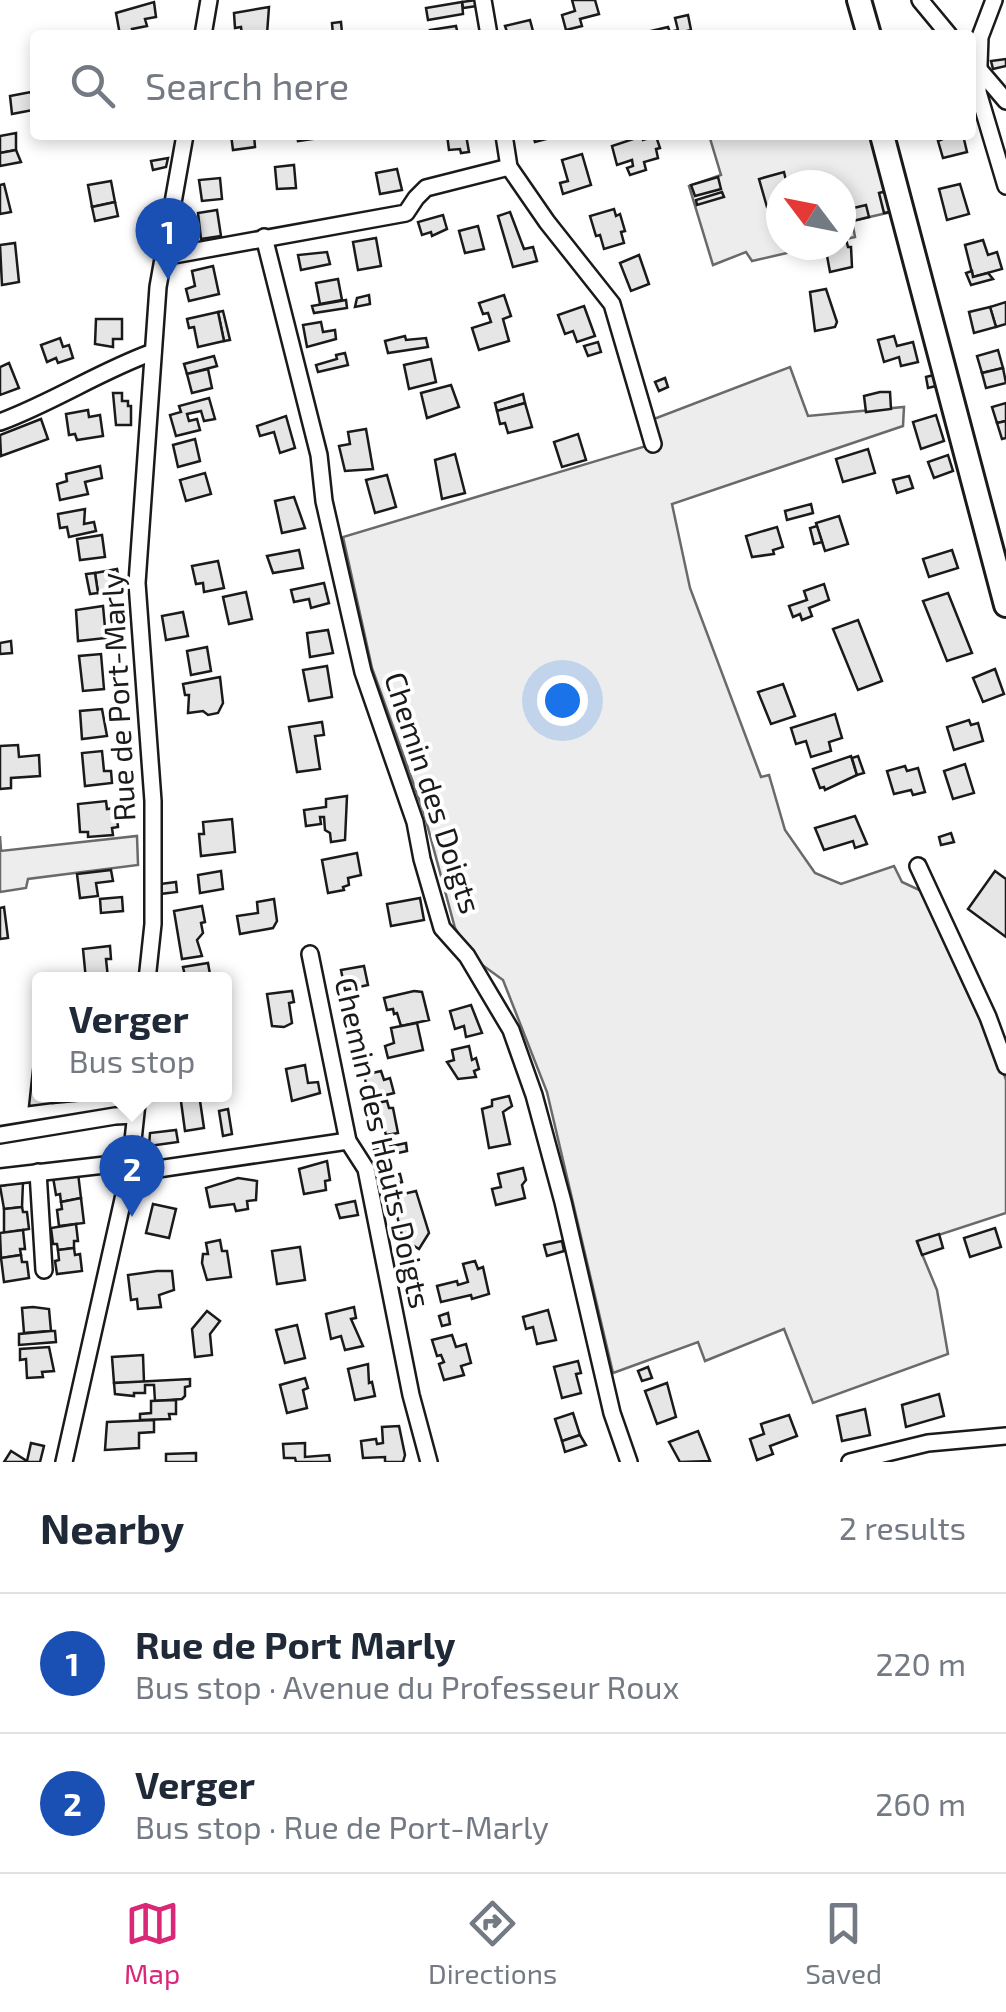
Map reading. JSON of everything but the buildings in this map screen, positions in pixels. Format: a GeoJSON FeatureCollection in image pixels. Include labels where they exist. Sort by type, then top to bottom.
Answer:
{"type":"FeatureCollection","features":[{"type":"Feature","properties":{"kind":"street"},"geometry":{"type":"LineString","coordinates":[[204,30],[208,0]]}},
{"type":"Feature","properties":{"kind":"street"},"geometry":{"type":"LineString","coordinates":[[483,0],[488,30]]}},
{"type":"Feature","properties":{"kind":"street"},"geometry":{"type":"LineString","coordinates":[[848,0],[856,30]]}},
{"type":"Feature","properties":{"kind":"street"},"geometry":{"type":"LineString","coordinates":[[859,0],[868,30]]}},
{"type":"Feature","properties":{"kind":"street"},"geometry":{"type":"LineString","coordinates":[[920,0],[945,30]]}},
{"type":"Feature","properties":{"kind":"street"},"geometry":{"type":"LineString","coordinates":[[976,55],[994,0]]}},
{"type":"Feature","properties":{"kind":"street"},"geometry":{"type":"LineString","coordinates":[[976,66],[1006,101]]}},
{"type":"Feature","properties":{"kind":"street"},"geometry":{"type":"LineString","coordinates":[[976,78],[1006,186]]}},
{"type":"Feature","properties":{"kind":"street","name":"Rue de Port-Marly"},"geometry":{"type":"LineString","coordinates":[[148,972],[153,924],[154,802],[137,583],[163,257],[184,140]]}},
{"type":"Feature","properties":{"kind":"street"},"geometry":{"type":"LineString","coordinates":[[505,140],[508,167],[612,304],[654,444]]}},
{"type":"Feature","properties":{"kind":"street"},"geometry":{"type":"LineString","coordinates":[[883,140],[1006,605]]}},
{"type":"Feature","properties":{"kind":"street"},"geometry":{"type":"LineString","coordinates":[[896,140],[1006,558]]}},
{"type":"Feature","properties":{"kind":"street"},"geometry":{"type":"LineString","coordinates":[[163,257],[406,213],[426,188],[508,167]]}},
{"type":"Feature","properties":{"kind":"street","name":"Chemin des Doigts"},"geometry":{"type":"LineString","coordinates":[[264,237],[319,455],[324,500],[364,672],[415,822],[442,928],[466,956],[511,1030],[534,1095],[612,1412],[629,1462]]}},
{"type":"Feature","properties":{"kind":"street"},"geometry":{"type":"LineString","coordinates":[[0,422],[47,404],[153,352]]}},
{"type":"Feature","properties":{"kind":"street"},"geometry":{"type":"LineString","coordinates":[[918,866],[988,1016],[1006,1066]]}},
{"type":"Feature","properties":{"kind":"street","name":"Chemin des Hauts Doigts"},"geometry":{"type":"LineString","coordinates":[[310,954],[348,1141],[366,1168],[411,1395],[429,1462]]}},
{"type":"Feature","properties":{"kind":"street"},"geometry":{"type":"LineString","coordinates":[[64,1462],[130,1165],[137,1102]]}},
{"type":"Feature","properties":{"kind":"street"},"geometry":{"type":"LineString","coordinates":[[0,1136],[135,1116]]}},
{"type":"Feature","properties":{"kind":"street"},"geometry":{"type":"LineString","coordinates":[[0,1177],[130,1165],[151,1170],[348,1141]]}},
{"type":"Feature","properties":{"kind":"street"},"geometry":{"type":"LineString","coordinates":[[38,1172],[44,1270]]}},
{"type":"Feature","properties":{"kind":"street"},"geometry":{"type":"LineString","coordinates":[[850,1462],[928,1443],[1006,1436]]}},
{"type":"Feature","properties":{"kind":"shaded area"},"geometry":{"type":"Polygon","coordinates":[[[710,140],[883,140],[900,210],[856,220],[856,170],[766,170],[766,258],[752,261],[746,252],[713,265],[689,186],[721,175],[710,140]]]}},
{"type":"Feature","properties":{"kind":"shaded area"},"geometry":{"type":"Polygon","coordinates":[[[790,367],[808,416],[904,407],[903,426],[672,504],[690,588],[761,777],[769,775],[785,830],[815,873],[841,884],[894,866],[902,882],[928,894],[987,1022],[1006,1080],[1006,1213],[917,1242],[937,1290],[948,1354],[813,1403],[784,1329],[705,1361],[698,1342],[613,1373],[547,1092],[503,980],[474,959],[455,928],[424,813],[372,668],[343,537],[653,444],[645,407],[654,419],[790,367]]]}},
{"type":"Feature","properties":{"kind":"shaded area"},"geometry":{"type":"Polygon","coordinates":[[[0,836],[1,851],[137,836],[138,865],[28,879],[26,888],[0,892],[0,836]]]}},
{"type":"Feature","properties":{"kind":"place","name":"Rue de Port Marly"},"geometry":{"type":"Point","coordinates":[168,280]}},
{"type":"Feature","properties":{"kind":"place","name":"Verger"},"geometry":{"type":"Point","coordinates":[132,1217]}}]}
